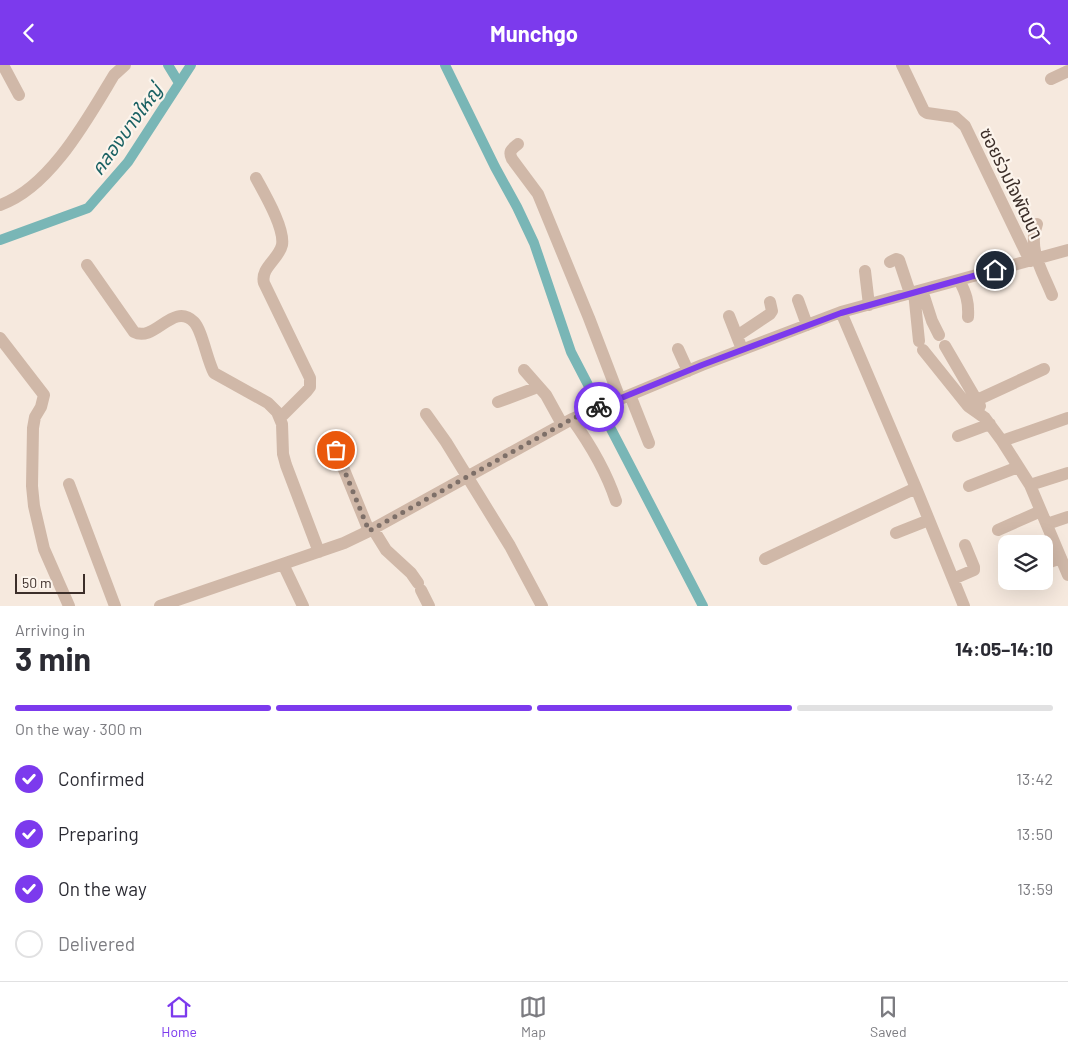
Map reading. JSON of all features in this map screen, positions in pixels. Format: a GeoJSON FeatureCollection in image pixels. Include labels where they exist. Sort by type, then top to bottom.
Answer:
{"type":"FeatureCollection","features":[{"type":"Feature","properties":{"kind":"street"},"geometry":{"type":"LineString","coordinates":[[3,65],[19,95]]}},
{"type":"Feature","properties":{"kind":"street"},"geometry":{"type":"LineString","coordinates":[[0,205],[10,202],[24,192],[57,163],[114,75],[125,65]]}},
{"type":"Feature","properties":{"kind":"street","name":"ซอยร่วมใจพัฒนา"},"geometry":{"type":"LineString","coordinates":[[902,65],[924,111],[955,117],[966,126],[1034,260]]}},
{"type":"Feature","properties":{"kind":"street"},"geometry":{"type":"LineString","coordinates":[[1051,79],[1068,71]]}},
{"type":"Feature","properties":{"kind":"street"},"geometry":{"type":"LineString","coordinates":[[518,143],[509,154],[538,193],[589,319],[648,443]]}},
{"type":"Feature","properties":{"kind":"street"},"geometry":{"type":"LineString","coordinates":[[256,178],[272,209],[282,238],[282,245],[278,254],[264,275],[264,283],[310,378],[310,387],[307,391],[280,418]]}},
{"type":"Feature","properties":{"kind":"street"},"geometry":{"type":"LineString","coordinates":[[1038,224],[1033,240],[1034,260],[1052,295]]}},
{"type":"Feature","properties":{"kind":"street"},"geometry":{"type":"LineString","coordinates":[[160,606],[319,552],[371,530],[570,420],[688,371],[841,313],[1068,251]]}},
{"type":"Feature","properties":{"kind":"street"},"geometry":{"type":"LineString","coordinates":[[890,262],[896,259],[899,260],[973,403]]}},
{"type":"Feature","properties":{"kind":"street"},"geometry":{"type":"LineString","coordinates":[[87,265],[134,332],[139,335],[145,335],[170,319],[177,317],[190,319],[197,326],[214,373],[268,403],[277,412],[280,418],[283,454],[286,465],[319,552]]}},
{"type":"Feature","properties":{"kind":"street"},"geometry":{"type":"LineString","coordinates":[[865,271],[869,305]]}},
{"type":"Feature","properties":{"kind":"street"},"geometry":{"type":"LineString","coordinates":[[959,280],[967,296],[969,305],[968,317]]}},
{"type":"Feature","properties":{"kind":"street"},"geometry":{"type":"LineString","coordinates":[[915,292],[921,345],[973,403],[1002,441],[1030,485],[1065,564]]}},
{"type":"Feature","properties":{"kind":"street"},"geometry":{"type":"LineString","coordinates":[[798,300],[807,325]]}},
{"type":"Feature","properties":{"kind":"street"},"geometry":{"type":"LineString","coordinates":[[737,336],[770,314],[772,311],[770,301]]}},
{"type":"Feature","properties":{"kind":"street"},"geometry":{"type":"LineString","coordinates":[[841,313],[916,487],[964,606]]}},
{"type":"Feature","properties":{"kind":"street"},"geometry":{"type":"LineString","coordinates":[[729,316],[742,350]]}},
{"type":"Feature","properties":{"kind":"street"},"geometry":{"type":"LineString","coordinates":[[0,338],[44,395],[44,400],[35,417],[33,428],[32,486],[34,506],[44,549],[69,606]]}},
{"type":"Feature","properties":{"kind":"street"},"geometry":{"type":"LineString","coordinates":[[678,349],[688,371]]}},
{"type":"Feature","properties":{"kind":"street"},"geometry":{"type":"LineString","coordinates":[[973,403],[1044,369]]}},
{"type":"Feature","properties":{"kind":"street"},"geometry":{"type":"LineString","coordinates":[[524,370],[550,402],[584,436],[604,471],[616,501]]}},
{"type":"Feature","properties":{"kind":"street"},"geometry":{"type":"LineString","coordinates":[[498,402],[538,387]]}},
{"type":"Feature","properties":{"kind":"street"},"geometry":{"type":"LineString","coordinates":[[426,414],[446,442],[510,546],[542,606]]}},
{"type":"Feature","properties":{"kind":"street"},"geometry":{"type":"LineString","coordinates":[[1002,441],[1068,418]]}},
{"type":"Feature","properties":{"kind":"street"},"geometry":{"type":"LineString","coordinates":[[958,436],[988,421]]}},
{"type":"Feature","properties":{"kind":"street"},"geometry":{"type":"LineString","coordinates":[[336,450],[371,530],[386,550],[405,567],[419,586],[429,606]]}},
{"type":"Feature","properties":{"kind":"street"},"geometry":{"type":"LineString","coordinates":[[969,486],[1018,467]]}},
{"type":"Feature","properties":{"kind":"street"},"geometry":{"type":"LineString","coordinates":[[1030,485],[1068,473]]}},
{"type":"Feature","properties":{"kind":"street"},"geometry":{"type":"LineString","coordinates":[[69,483],[115,606]]}},
{"type":"Feature","properties":{"kind":"street"},"geometry":{"type":"LineString","coordinates":[[765,559],[916,487]]}},
{"type":"Feature","properties":{"kind":"street"},"geometry":{"type":"LineString","coordinates":[[998,529],[1041,511]]}},
{"type":"Feature","properties":{"kind":"street"},"geometry":{"type":"LineString","coordinates":[[1047,524],[1068,517]]}},
{"type":"Feature","properties":{"kind":"street"},"geometry":{"type":"LineString","coordinates":[[896,533],[929,520]]}},
{"type":"Feature","properties":{"kind":"street"},"geometry":{"type":"LineString","coordinates":[[953,579],[974,570],[965,545]]}},
{"type":"Feature","properties":{"kind":"street"},"geometry":{"type":"LineString","coordinates":[[283,564],[304,606]]}},
{"type":"Feature","properties":{"kind":"waterway"},"geometry":{"type":"LineString","coordinates":[[168,65],[179,83]]}},
{"type":"Feature","properties":{"kind":"waterway","name":"คลองบางใหญ่"},"geometry":{"type":"LineString","coordinates":[[0,240],[88,208],[128,162],[191,65]]}},
{"type":"Feature","properties":{"kind":"waterway"},"geometry":{"type":"LineString","coordinates":[[445,65],[534,243],[571,352],[703,606]]}},
{"type":"Feature","properties":{"kind":"way so far"},"geometry":{"type":"LineString","coordinates":[[336,450],[369,531],[572,419],[599,407]]}},
{"type":"Feature","properties":{"kind":"route"},"geometry":{"type":"LineString","coordinates":[[599,407],[702,365],[841,313],[995,270]]}}]}
